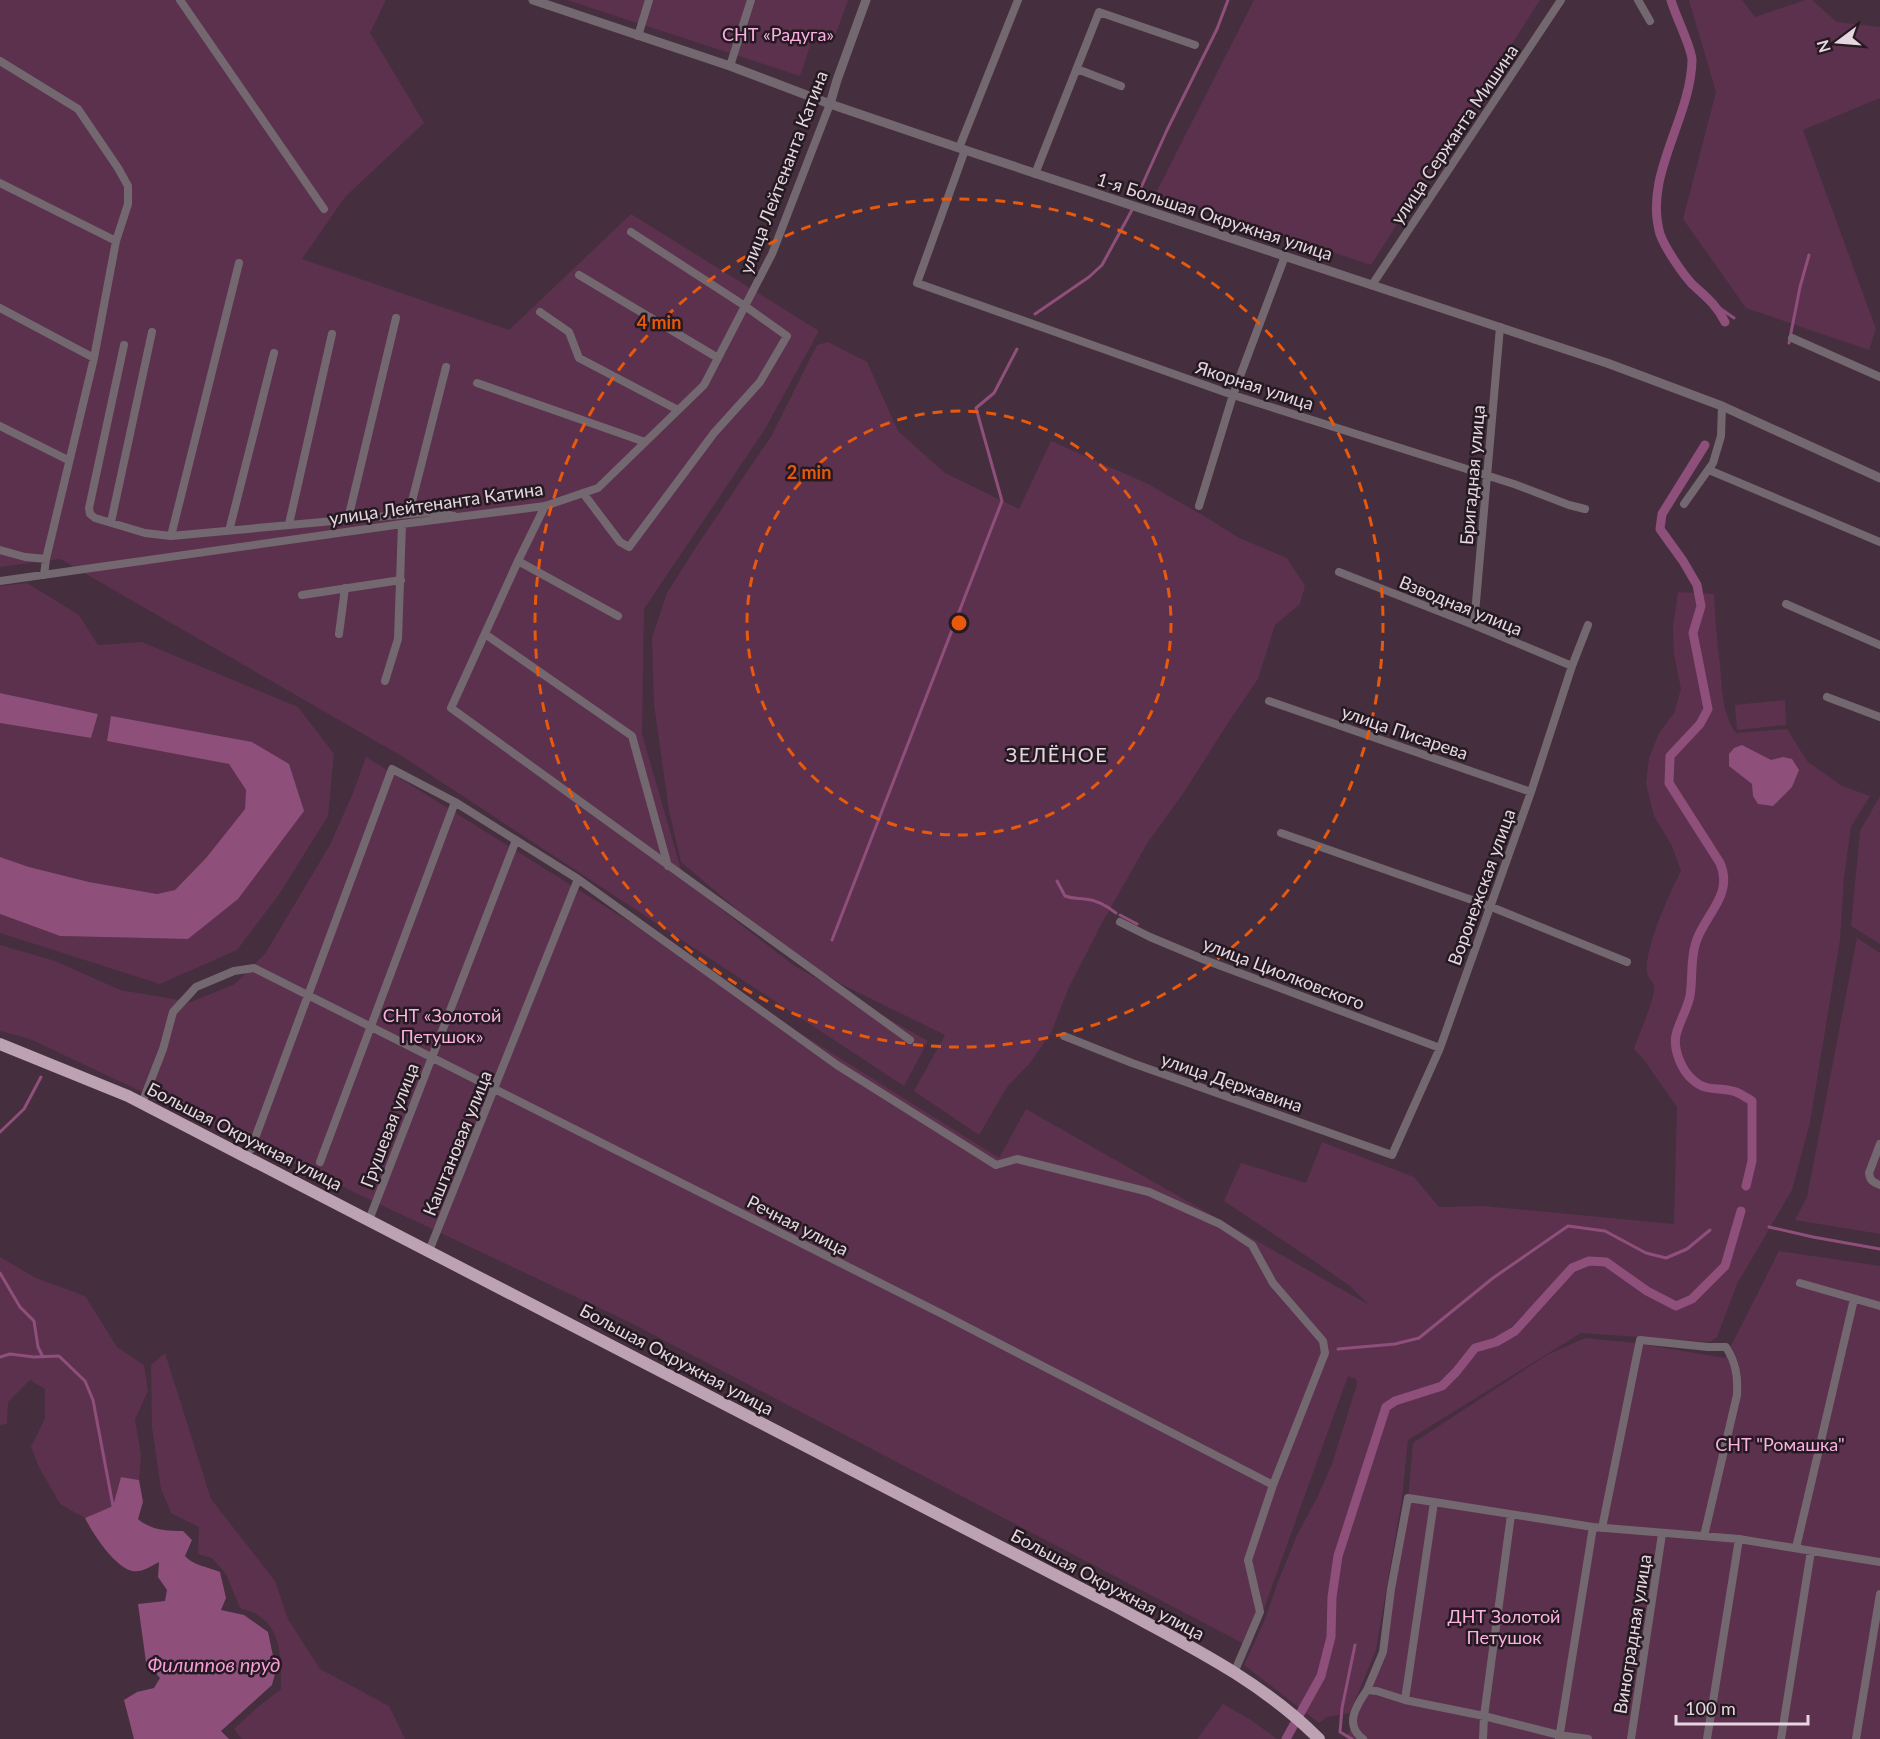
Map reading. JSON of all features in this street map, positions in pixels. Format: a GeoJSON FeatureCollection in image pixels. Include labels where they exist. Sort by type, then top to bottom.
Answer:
{"type":"FeatureCollection","features":[{"type":"Feature","properties":{"kind":"highway","name":"Большая Окружная улица"},"geometry":{"type":"LineString","coordinates":[[0,1044],[142,1103],[1117,1607],[1234,1673],[1284,1707],[1318,1738]]}},
{"type":"Feature","properties":{"kind":"street"},"geometry":{"type":"LineString","coordinates":[[180,0],[324,209]]}},
{"type":"Feature","properties":{"kind":"street","name":"1-я Большая Окружная улица"},"geometry":{"type":"LineString","coordinates":[[533,0],[730,66],[830,104],[1035,174],[1607,363],[1722,406],[1880,478]]}},
{"type":"Feature","properties":{"kind":"street"},"geometry":{"type":"LineString","coordinates":[[638,36],[649,0]]}},
{"type":"Feature","properties":{"kind":"street"},"geometry":{"type":"LineString","coordinates":[[730,66],[752,0]]}},
{"type":"Feature","properties":{"kind":"street","name":"улица Лейтенанта Катина"},"geometry":{"type":"LineString","coordinates":[[0,581],[545,506],[598,488],[704,385],[772,254],[830,104],[866,0]]}},
{"type":"Feature","properties":{"kind":"street"},"geometry":{"type":"LineString","coordinates":[[962,149],[1018,0]]}},
{"type":"Feature","properties":{"kind":"street","name":"улица Сержанта Мишина"},"geometry":{"type":"LineString","coordinates":[[1372,285],[1561,0]]}},
{"type":"Feature","properties":{"kind":"street"},"geometry":{"type":"LineString","coordinates":[[1638,0],[1650,21]]}},
{"type":"Feature","properties":{"kind":"street"},"geometry":{"type":"LineString","coordinates":[[1035,174],[1099,12],[1195,45]]}},
{"type":"Feature","properties":{"kind":"street"},"geometry":{"type":"LineString","coordinates":[[0,61],[78,109],[128,186],[128,204],[116,241],[94,358],[68,460],[44,575]]}},
{"type":"Feature","properties":{"kind":"street"},"geometry":{"type":"LineString","coordinates":[[1077,69],[1121,86]]}},
{"type":"Feature","properties":{"kind":"street","name":"Якорная улица"},"geometry":{"type":"LineString","coordinates":[[962,149],[917,283],[1233,395],[1486,475],[1585,509]]}},
{"type":"Feature","properties":{"kind":"street"},"geometry":{"type":"LineString","coordinates":[[0,183],[116,241]]}},
{"type":"Feature","properties":{"kind":"street"},"geometry":{"type":"LineString","coordinates":[[583,493],[620,542],[629,547],[714,433],[760,382],[787,336],[746,306],[631,232]]}},
{"type":"Feature","properties":{"kind":"street"},"geometry":{"type":"LineString","coordinates":[[1199,506],[1233,395],[1284,256]]}},
{"type":"Feature","properties":{"kind":"street"},"geometry":{"type":"LineString","coordinates":[[171,536],[239,263]]}},
{"type":"Feature","properties":{"kind":"street"},"geometry":{"type":"LineString","coordinates":[[579,275],[718,358]]}},
{"type":"Feature","properties":{"kind":"street"},"geometry":{"type":"LineString","coordinates":[[0,308],[94,358]]}},
{"type":"Feature","properties":{"kind":"street"},"geometry":{"type":"LineString","coordinates":[[540,312],[569,332],[579,358],[678,410]]}},
{"type":"Feature","properties":{"kind":"street"},"geometry":{"type":"LineString","coordinates":[[348,519],[396,318]]}},
{"type":"Feature","properties":{"kind":"street","name":"Бригадная улица"},"geometry":{"type":"LineString","coordinates":[[1474,625],[1500,327]]}},
{"type":"Feature","properties":{"kind":"street"},"geometry":{"type":"LineString","coordinates":[[111,522],[152,332]]}},
{"type":"Feature","properties":{"kind":"street"},"geometry":{"type":"LineString","coordinates":[[289,524],[332,334]]}},
{"type":"Feature","properties":{"kind":"street"},"geometry":{"type":"LineString","coordinates":[[1792,338],[1880,377]]}},
{"type":"Feature","properties":{"kind":"street"},"geometry":{"type":"LineString","coordinates":[[124,345],[89,508],[90,514],[95,518],[145,533],[171,536],[409,513],[431,512],[461,518]]}},
{"type":"Feature","properties":{"kind":"street"},"geometry":{"type":"LineString","coordinates":[[229,531],[274,353]]}},
{"type":"Feature","properties":{"kind":"street"},"geometry":{"type":"LineString","coordinates":[[409,513],[446,367]]}},
{"type":"Feature","properties":{"kind":"street"},"geometry":{"type":"LineString","coordinates":[[477,383],[645,442]]}},
{"type":"Feature","properties":{"kind":"street"},"geometry":{"type":"LineString","coordinates":[[1684,504],[1713,463],[1721,436],[1722,406]]}},
{"type":"Feature","properties":{"kind":"street"},"geometry":{"type":"LineString","coordinates":[[0,426],[68,460]]}},
{"type":"Feature","properties":{"kind":"street"},"geometry":{"type":"LineString","coordinates":[[1709,470],[1880,542]]}},
{"type":"Feature","properties":{"kind":"street"},"geometry":{"type":"LineString","coordinates":[[545,506],[451,708],[910,1040]]}},
{"type":"Feature","properties":{"kind":"street"},"geometry":{"type":"LineString","coordinates":[[385,681],[398,639],[402,524]]}},
{"type":"Feature","properties":{"kind":"street"},"geometry":{"type":"LineString","coordinates":[[0,550],[25,557],[46,559]]}},
{"type":"Feature","properties":{"kind":"street"},"geometry":{"type":"LineString","coordinates":[[518,561],[618,616]]}},
{"type":"Feature","properties":{"kind":"street","name":"Взводная улица"},"geometry":{"type":"LineString","coordinates":[[1339,572],[1572,666]]}},
{"type":"Feature","properties":{"kind":"street"},"geometry":{"type":"LineString","coordinates":[[302,595],[401,580]]}},
{"type":"Feature","properties":{"kind":"street"},"geometry":{"type":"LineString","coordinates":[[339,634],[345,588]]}},
{"type":"Feature","properties":{"kind":"street"},"geometry":{"type":"LineString","coordinates":[[1786,604],[1880,645]]}},
{"type":"Feature","properties":{"kind":"street","name":"Воронежская улица"},"geometry":{"type":"LineString","coordinates":[[1392,1155],[1440,1048],[1588,625]]}},
{"type":"Feature","properties":{"kind":"street"},"geometry":{"type":"LineString","coordinates":[[485,634],[632,736],[669,866]]}},
{"type":"Feature","properties":{"kind":"street"},"geometry":{"type":"LineString","coordinates":[[1827,698],[1880,717]]}},
{"type":"Feature","properties":{"kind":"street","name":"улица Писарева"},"geometry":{"type":"LineString","coordinates":[[1269,701],[1531,792]]}},
{"type":"Feature","properties":{"kind":"street"},"geometry":{"type":"LineString","coordinates":[[251,1149],[392,768],[455,802],[578,879],[837,1065],[996,1165],[1017,1160],[1149,1192],[1220,1224],[1252,1245],[1273,1282],[1323,1341],[1325,1353],[1273,1485],[1248,1560],[1260,1612],[1234,1673]]}},
{"type":"Feature","properties":{"kind":"street"},"geometry":{"type":"LineString","coordinates":[[320,1162],[455,802]]}},
{"type":"Feature","properties":{"kind":"street"},"geometry":{"type":"LineString","coordinates":[[1281,834],[1489,906],[1628,962]]}},
{"type":"Feature","properties":{"kind":"street","name":"Грушевая улица"},"geometry":{"type":"LineString","coordinates":[[369,1220],[516,840]]}},
{"type":"Feature","properties":{"kind":"street","name":"Каштановая улица"},"geometry":{"type":"LineString","coordinates":[[429,1251],[578,879]]}},
{"type":"Feature","properties":{"kind":"street","name":"улица Циолковского"},"geometry":{"type":"LineString","coordinates":[[1120,922],[1205,960],[1440,1048]]}},
{"type":"Feature","properties":{"kind":"street","name":"Речная улица"},"geometry":{"type":"LineString","coordinates":[[142,1103],[163,1049],[173,1012],[196,987],[234,971],[254,968],[944,1315],[1273,1485]]}},
{"type":"Feature","properties":{"kind":"street","name":"улица Державина"},"geometry":{"type":"LineString","coordinates":[[1064,1036],[1132,1063],[1392,1155]]}},
{"type":"Feature","properties":{"kind":"street"},"geometry":{"type":"LineString","coordinates":[[1880,1144],[1869,1173],[1869,1178],[1880,1185]]}},
{"type":"Feature","properties":{"kind":"street"},"geometry":{"type":"LineString","coordinates":[[1800,1283],[1880,1306]]}},
{"type":"Feature","properties":{"kind":"street"},"geometry":{"type":"LineString","coordinates":[[1796,1548],[1854,1299]]}},
{"type":"Feature","properties":{"kind":"street"},"geometry":{"type":"LineString","coordinates":[[1602,1528],[1640,1340],[1726,1347],[1732,1358],[1738,1377],[1737,1395],[1704,1536]]}},
{"type":"Feature","properties":{"kind":"street"},"geometry":{"type":"LineString","coordinates":[[1364,1739],[1359,1736],[1353,1725],[1353,1716],[1383,1652],[1391,1589],[1408,1498],[1593,1527],[1739,1539],[1880,1562]]}},
{"type":"Feature","properties":{"kind":"street"},"geometry":{"type":"LineString","coordinates":[[1405,1700],[1434,1502]]}},
{"type":"Feature","properties":{"kind":"street"},"geometry":{"type":"LineString","coordinates":[[1483,1739],[1484,1716],[1511,1515]]}},
{"type":"Feature","properties":{"kind":"street"},"geometry":{"type":"LineString","coordinates":[[1559,1737],[1593,1527]]}},
{"type":"Feature","properties":{"kind":"street","name":"Виноградная улица"},"geometry":{"type":"LineString","coordinates":[[1631,1739],[1662,1534]]}},
{"type":"Feature","properties":{"kind":"street"},"geometry":{"type":"LineString","coordinates":[[1707,1739],[1739,1539]]}},
{"type":"Feature","properties":{"kind":"street"},"geometry":{"type":"LineString","coordinates":[[1781,1739],[1811,1551]]}},
{"type":"Feature","properties":{"kind":"street"},"geometry":{"type":"LineString","coordinates":[[1856,1739],[1880,1594]]}},
{"type":"Feature","properties":{"kind":"street"},"geometry":{"type":"LineString","coordinates":[[1367,1690],[1484,1716],[1559,1737],[1588,1739]]}},
{"type":"Feature","properties":{"kind":"green space"},"geometry":{"type":"Polygon","coordinates":[[[0,0],[386,0],[370,33],[424,123],[345,197],[302,259],[509,330],[631,214],[819,331],[765,429],[644,609],[642,734],[684,880],[793,965],[928,1041],[904,1086],[405,758],[60,559],[0,567],[0,0]]]}},
{"type":"Feature","properties":{"kind":"green space","name":"СНТ «Радуга»"},"geometry":{"type":"Polygon","coordinates":[[[567,0],[848,0],[833,41],[812,40],[800,76],[567,0]]]}},
{"type":"Feature","properties":{"kind":"green space"},"geometry":{"type":"Polygon","coordinates":[[[1254,0],[1540,0],[1371,265],[1156,193],[1254,0]]]}},
{"type":"Feature","properties":{"kind":"green space"},"geometry":{"type":"Polygon","coordinates":[[[1689,0],[1742,0],[1755,17],[1805,0],[1812,0],[1837,22],[1880,27],[1880,98],[1803,130],[1876,329],[1869,350],[1746,308],[1683,219],[1716,92],[1689,0]]]}},
{"type":"Feature","properties":{"kind":"green space"},"geometry":{"type":"Polygon","coordinates":[[[828,342],[867,362],[898,431],[945,473],[1019,509],[1051,441],[1148,484],[1239,538],[1287,558],[1305,586],[1300,604],[1275,625],[1258,679],[1184,792],[1148,842],[1103,921],[1069,987],[1051,1033],[1029,1064],[1007,1087],[979,1135],[914,1091],[945,1035],[843,985],[804,961],[752,922],[681,862],[669,811],[654,704],[652,638],[667,593],[772,435],[817,345],[828,342]]]}},
{"type":"Feature","properties":{"kind":"green space"},"geometry":{"type":"Polygon","coordinates":[[[27,583],[79,615],[98,645],[142,642],[298,707],[334,754],[328,816],[278,896],[237,950],[160,984],[0,933],[0,914],[60,936],[188,939],[289,764],[107,741],[229,764],[246,790],[245,809],[206,858],[175,890],[157,894],[89,882],[0,857],[0,723],[91,738],[98,714],[0,693],[0,586],[27,583]]]}},
{"type":"Feature","properties":{"kind":"green space","name":"СНТ «Золотой Петушок»"},"geometry":{"type":"Polygon","coordinates":[[[1678,592],[1714,594],[1724,700],[1728,718],[1736,733],[1787,729],[1807,761],[1842,786],[1870,796],[1851,827],[1844,877],[1840,940],[1810,1122],[1792,1190],[1737,1284],[1717,1337],[1710,1342],[1581,1333],[1408,1440],[1402,1498],[1376,1650],[1350,1713],[1327,1717],[1319,1723],[1244,1665],[1264,1622],[1297,1535],[1332,1464],[1357,1384],[1356,1379],[1348,1376],[1250,1647],[629,1322],[30,1039],[0,1031],[0,945],[55,961],[120,990],[191,1002],[235,984],[265,954],[330,845],[366,757],[694,962],[749,1001],[999,1158],[1026,1109],[1369,1305],[1350,1286],[1224,1201],[1241,1163],[1306,1183],[1322,1142],[1414,1177],[1439,1207],[1484,1206],[1674,1224],[1677,1107],[1634,1049],[1654,992],[1653,984],[1647,973],[1649,950],[1664,907],[1681,871],[1672,846],[1654,816],[1646,784],[1649,758],[1659,733],[1674,713],[1681,689],[1674,654],[1673,628],[1678,592]]]}},
{"type":"Feature","properties":{"kind":"green space"},"geometry":{"type":"Polygon","coordinates":[[[1785,700],[1786,725],[1737,730],[1735,705],[1785,700]]]}},
{"type":"Feature","properties":{"kind":"green space"},"geometry":{"type":"Polygon","coordinates":[[[1880,796],[1880,944],[1851,926],[1860,831],[1880,796]]]}},
{"type":"Feature","properties":{"kind":"green space"},"geometry":{"type":"Polygon","coordinates":[[[1857,938],[1880,953],[1880,1234],[1795,1220],[1807,1197],[1857,938]]]}},
{"type":"Feature","properties":{"kind":"green space"},"geometry":{"type":"Polygon","coordinates":[[[1779,1251],[1880,1266],[1880,1739],[1345,1739],[1353,1725],[1380,1651],[1408,1498],[1413,1443],[1547,1355],[1585,1338],[1635,1343],[1725,1358],[1779,1251]]]}},
{"type":"Feature","properties":{"kind":"green space"},"geometry":{"type":"Polygon","coordinates":[[[0,1257],[36,1278],[85,1296],[117,1347],[144,1365],[148,1391],[135,1420],[141,1455],[139,1480],[121,1477],[113,1506],[85,1518],[60,1504],[39,1467],[31,1447],[45,1418],[45,1389],[30,1380],[8,1402],[7,1424],[0,1425],[0,1257]]]}},
{"type":"Feature","properties":{"kind":"green space"},"geometry":{"type":"Polygon","coordinates":[[[165,1353],[211,1499],[275,1581],[288,1619],[320,1669],[389,1706],[405,1739],[242,1739],[234,1729],[281,1689],[279,1648],[266,1622],[256,1614],[240,1608],[226,1574],[212,1558],[198,1554],[199,1527],[171,1513],[161,1489],[152,1427],[151,1365],[165,1353]]]}},
{"type":"Feature","properties":{"kind":"green space"},"geometry":{"type":"Polygon","coordinates":[[[1223,1704],[1251,1720],[1277,1739],[1197,1739],[1223,1704]]]}},
{"type":"Feature","properties":{"kind":"water"},"geometry":{"type":"Polygon","coordinates":[[[0,693],[98,714],[91,738],[0,723],[0,693]]]}},
{"type":"Feature","properties":{"kind":"water"},"geometry":{"type":"Polygon","coordinates":[[[111,716],[252,742],[289,764],[304,811],[238,899],[188,939],[60,936],[0,914],[0,857],[89,882],[157,894],[175,890],[206,858],[245,809],[246,790],[229,764],[107,741],[111,716]]]}},
{"type":"Feature","properties":{"kind":"water"},"geometry":{"type":"Polygon","coordinates":[[[1742,745],[1771,760],[1783,757],[1792,759],[1799,770],[1792,787],[1773,806],[1758,804],[1753,796],[1752,784],[1729,766],[1729,754],[1734,748],[1742,745]]]}},
{"type":"Feature","properties":{"kind":"water","name":"Филиппов пруд"},"geometry":{"type":"Polygon","coordinates":[[[121,1477],[139,1480],[143,1502],[138,1519],[148,1526],[159,1529],[183,1531],[192,1540],[185,1556],[196,1564],[220,1572],[226,1598],[221,1610],[244,1615],[268,1632],[276,1670],[272,1685],[221,1731],[229,1739],[134,1739],[124,1700],[137,1692],[154,1688],[160,1678],[146,1662],[138,1604],[165,1601],[167,1590],[158,1577],[159,1562],[139,1571],[125,1568],[105,1549],[85,1518],[113,1506],[121,1477]]]}},
{"type":"Feature","properties":{"kind":"waterway"},"geometry":{"type":"LineString","coordinates":[[1139,192],[1217,29],[1228,0]]}},
{"type":"Feature","properties":{"kind":"waterway"},"geometry":{"type":"LineString","coordinates":[[1671,0],[1692,60],[1690,82],[1684,104],[1662,169],[1656,212],[1660,234],[1683,274],[1714,305],[1725,322]]}},
{"type":"Feature","properties":{"kind":"waterway"},"geometry":{"type":"LineString","coordinates":[[1035,314],[1089,277],[1102,265],[1132,210]]}},
{"type":"Feature","properties":{"kind":"waterway"},"geometry":{"type":"LineString","coordinates":[[1789,343],[1809,255]]}},
{"type":"Feature","properties":{"kind":"waterway"},"geometry":{"type":"LineString","coordinates":[[1718,307],[1734,318]]}},
{"type":"Feature","properties":{"kind":"waterway"},"geometry":{"type":"LineString","coordinates":[[832,940],[1002,501],[976,408],[994,393],[1017,349]]}},
{"type":"Feature","properties":{"kind":"waterway"},"geometry":{"type":"LineString","coordinates":[[1705,445],[1662,514],[1660,529],[1697,585],[1701,606],[1693,633],[1708,709],[1700,724],[1670,756],[1669,783],[1720,863],[1723,874],[1721,895],[1696,942],[1690,996],[1675,1041],[1679,1060],[1685,1071],[1698,1084],[1703,1087],[1730,1090],[1752,1101],[1752,1161],[1746,1186]]}},
{"type":"Feature","properties":{"kind":"waterway"},"geometry":{"type":"LineString","coordinates":[[1057,881],[1065,896],[1094,901],[1116,913]]}},
{"type":"Feature","properties":{"kind":"waterway"},"geometry":{"type":"LineString","coordinates":[[1120,915],[1137,924]]}},
{"type":"Feature","properties":{"kind":"waterway"},"geometry":{"type":"LineString","coordinates":[[0,1132],[24,1109],[41,1077]]}},
{"type":"Feature","properties":{"kind":"waterway"},"geometry":{"type":"LineString","coordinates":[[1286,1739],[1321,1676],[1331,1637],[1332,1597],[1338,1556],[1386,1407],[1395,1401],[1442,1386],[1475,1348],[1496,1342],[1515,1331],[1572,1268],[1589,1261],[1606,1262],[1647,1291],[1676,1306],[1692,1299],[1725,1266],[1741,1211]]}},
{"type":"Feature","properties":{"kind":"waterway"},"geometry":{"type":"LineString","coordinates":[[1338,1349],[1395,1344],[1419,1338],[1493,1278],[1568,1226],[1605,1231],[1646,1253],[1666,1258],[1687,1249],[1710,1230]]}},
{"type":"Feature","properties":{"kind":"waterway"},"geometry":{"type":"LineString","coordinates":[[1769,1227],[1880,1249]]}},
{"type":"Feature","properties":{"kind":"waterway"},"geometry":{"type":"LineString","coordinates":[[0,1273],[20,1307],[34,1321],[38,1347],[43,1357]]}},
{"type":"Feature","properties":{"kind":"waterway"},"geometry":{"type":"LineString","coordinates":[[0,1357],[10,1354],[34,1357],[59,1356],[85,1381],[93,1400],[113,1506]]}},
{"type":"Feature","properties":{"kind":"waterway"},"geometry":{"type":"LineString","coordinates":[[1352,1739],[1340,1732],[1342,1708],[1355,1645]]}},
{"type":"Feature","properties":{"kind":"district","name":"ЗЕЛЁНОЕ"},"geometry":{"type":"Point","coordinates":[1057,754]}},
{"type":"Feature","properties":{"kind":"park label","name":"СНТ \"Ромашка\""},"geometry":{"type":"Point","coordinates":[1780,1444]}},
{"type":"Feature","properties":{"kind":"park label","name":"ДНТ Золотой Петушок"},"geometry":{"type":"Point","coordinates":[1504,1626]}}]}
